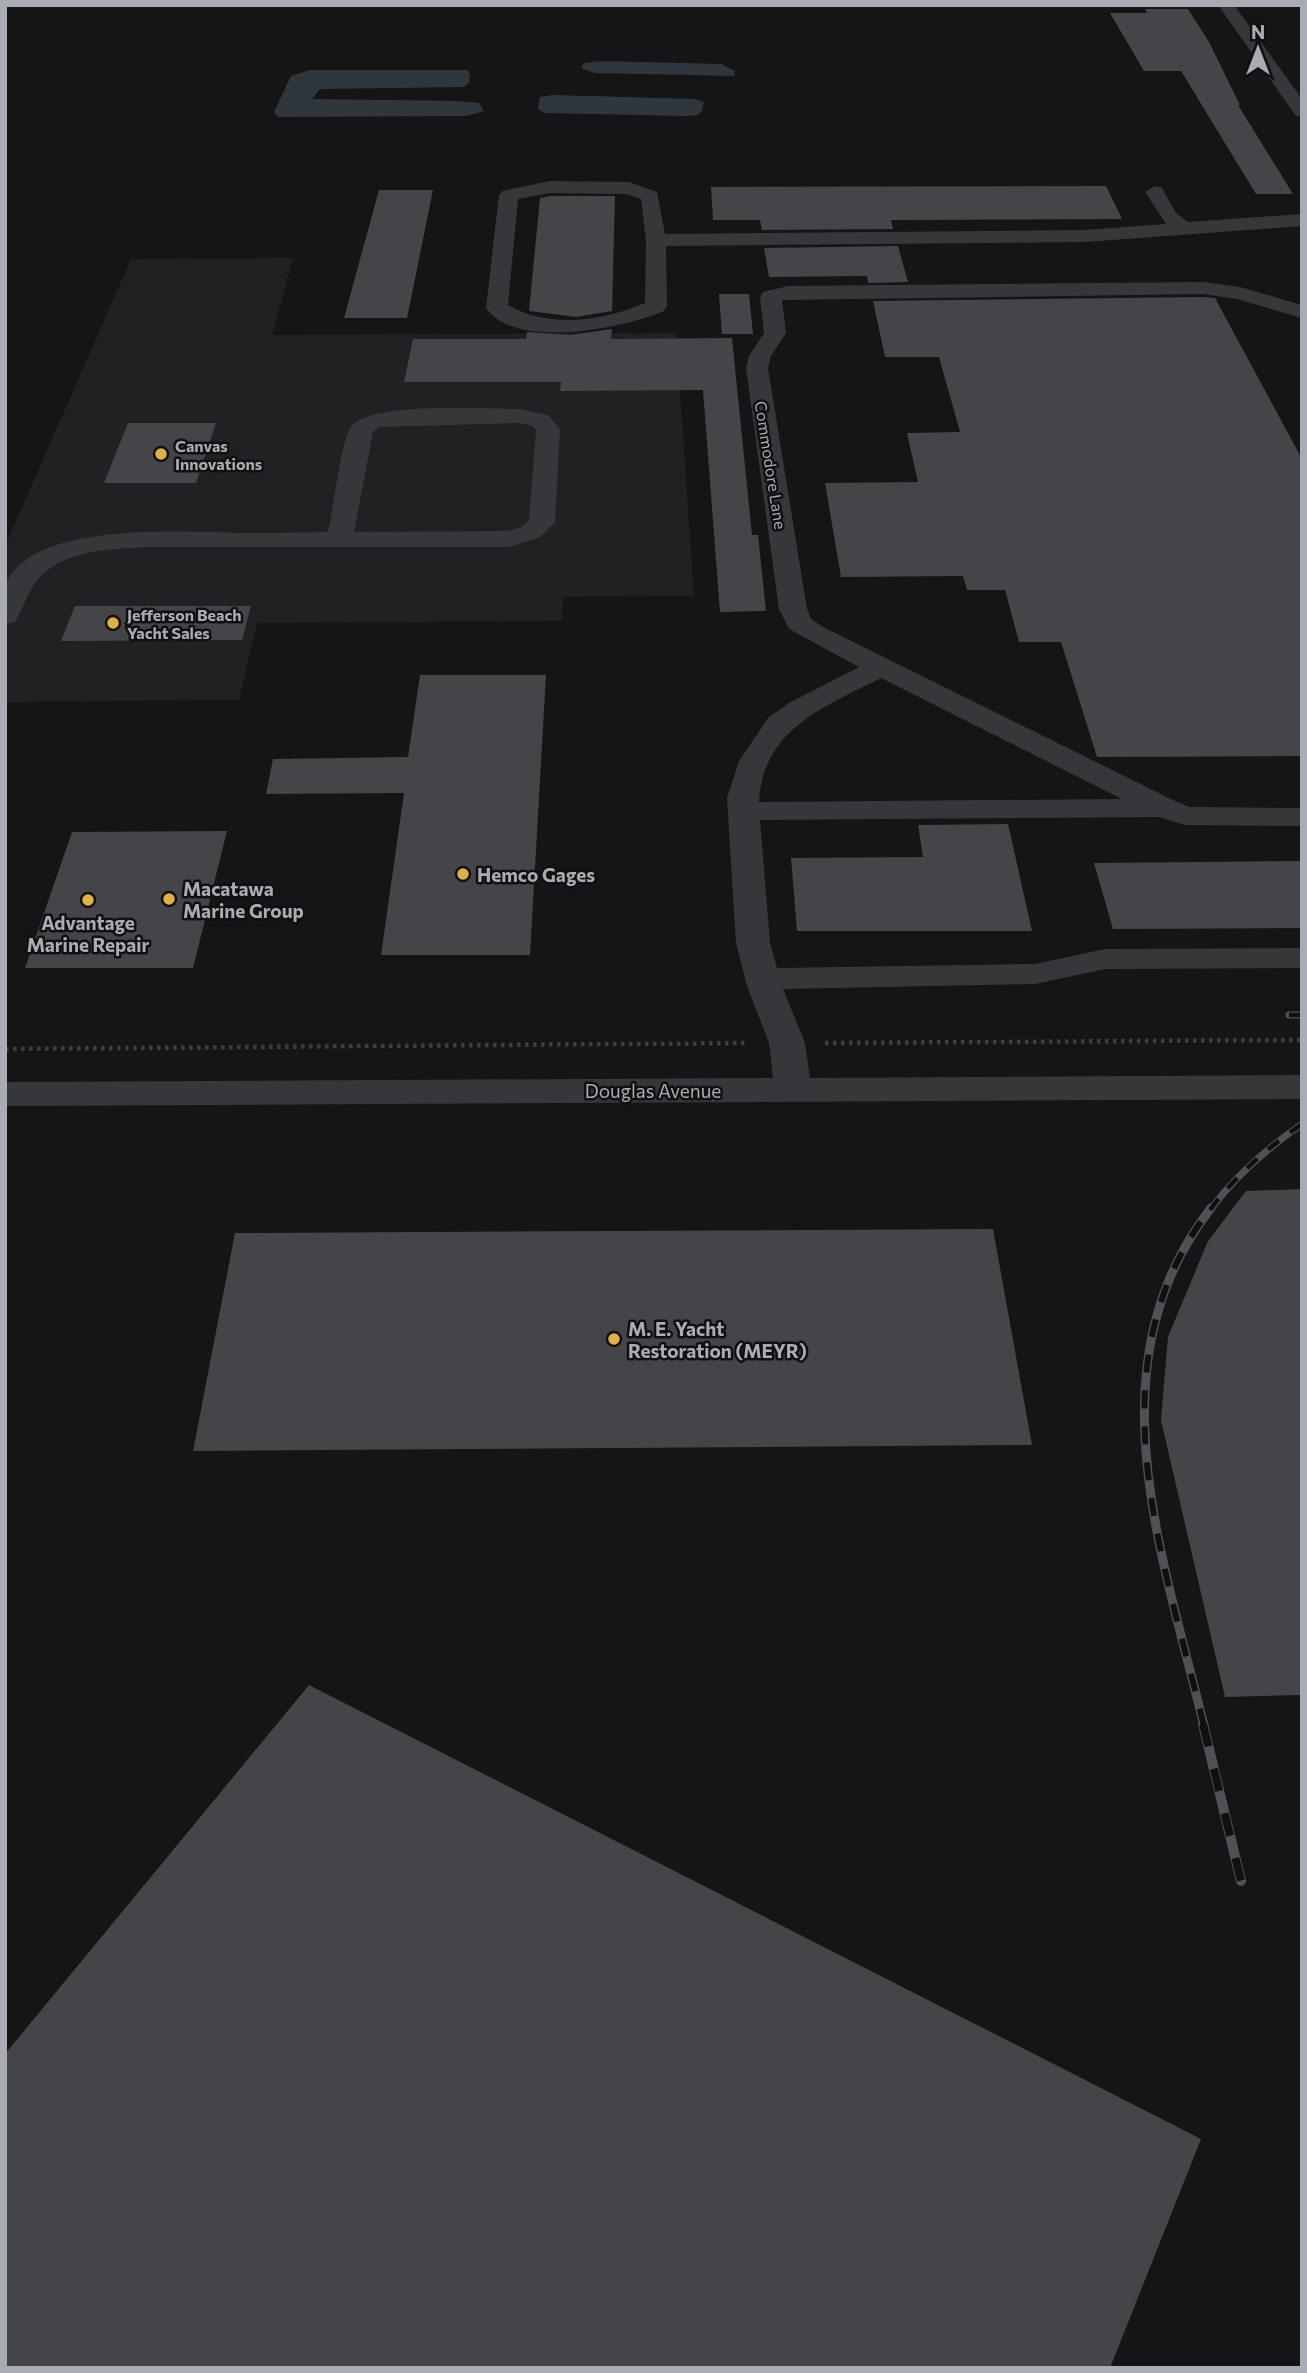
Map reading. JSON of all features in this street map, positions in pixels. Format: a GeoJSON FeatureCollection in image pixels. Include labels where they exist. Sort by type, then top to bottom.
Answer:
{"type":"FeatureCollection","features":[{"type":"Feature","properties":{"kind":"street"},"geometry":{"type":"LineString","coordinates":[[1226,5],[1302,112]]}},
{"type":"Feature","properties":{"kind":"street"},"geometry":{"type":"LineString","coordinates":[[1262,59],[1286,58]]}},
{"type":"Feature","properties":{"kind":"street"},"geometry":{"type":"LineString","coordinates":[[550,187],[629,188],[650,196],[656,240],[656,306],[636,317],[604,323],[532,325],[508,316],[497,308],[509,195],[550,187]]}},
{"type":"Feature","properties":{"kind":"street"},"geometry":{"type":"LineString","coordinates":[[1155,192],[1168,216],[1184,229]]}},
{"type":"Feature","properties":{"kind":"street"},"geometry":{"type":"LineString","coordinates":[[656,240],[1085,236],[1302,220]]}},
{"type":"Feature","properties":{"kind":"street","name":"Commodore Lane"},"geometry":{"type":"LineString","coordinates":[[1302,312],[1240,293],[1203,288],[788,292],[771,297],[775,333],[760,356],[757,368],[793,609],[799,623],[813,633],[1185,816],[1302,817]]}},
{"type":"Feature","properties":{"kind":"street"},"geometry":{"type":"LineString","coordinates":[[5,616],[24,578],[43,561],[76,549],[139,541],[340,540],[509,539],[531,532],[542,522],[548,429],[540,420],[520,416],[391,417],[371,421],[361,430],[340,540]]}},
{"type":"Feature","properties":{"kind":"street"},"geometry":{"type":"LineString","coordinates":[[793,1089],[787,1043],[762,979],[753,943],[743,798],[754,761],[779,723],[799,709],[881,666]]}},
{"type":"Feature","properties":{"kind":"street"},"geometry":{"type":"LineString","coordinates":[[744,811],[1164,807]]}},
{"type":"Feature","properties":{"kind":"street"},"geometry":{"type":"LineString","coordinates":[[762,979],[1035,974],[1105,959],[1302,958]]}},
{"type":"Feature","properties":{"kind":"street","name":"Douglas Avenue"},"geometry":{"type":"LineString","coordinates":[[5,1094],[1302,1087]]}},
{"type":"Feature","properties":{"kind":"path"},"geometry":{"type":"LineString","coordinates":[[818,1043],[1302,1040]]}},
{"type":"Feature","properties":{"kind":"path"},"geometry":{"type":"LineString","coordinates":[[5,1049],[753,1043]]}},
{"type":"Feature","properties":{"kind":"shaded area"},"geometry":{"type":"Polygon","coordinates":[[[601,61],[721,64],[735,71],[734,76],[595,73],[581,68],[584,63],[601,61]]]}},
{"type":"Feature","properties":{"kind":"shaded area"},"geometry":{"type":"Polygon","coordinates":[[[310,70],[467,70],[470,74],[469,83],[464,87],[320,89],[312,99],[459,101],[479,103],[484,111],[466,116],[278,117],[274,112],[291,76],[310,70]]]}},
{"type":"Feature","properties":{"kind":"shaded area"},"geometry":{"type":"Polygon","coordinates":[[[553,95],[695,99],[704,102],[702,111],[697,115],[687,116],[544,113],[538,109],[540,97],[553,95]]]}},
{"type":"Feature","properties":{"kind":"shaded area"},"geometry":{"type":"Polygon","coordinates":[[[293,258],[272,335],[676,333],[694,596],[563,597],[562,621],[257,623],[239,700],[5,702],[5,546],[131,259],[293,258]]]}},
{"type":"Feature","properties":{"kind":"building"},"geometry":{"type":"Polygon","coordinates":[[[1145,9],[1188,9],[1209,42],[1238,105],[1293,194],[1256,194],[1181,71],[1144,71],[1110,13],[1147,13],[1145,9]]]}},
{"type":"Feature","properties":{"kind":"building"},"geometry":{"type":"Polygon","coordinates":[[[1106,186],[1122,219],[891,220],[893,229],[762,230],[760,220],[713,220],[711,187],[1106,186]]]}},
{"type":"Feature","properties":{"kind":"building"},"geometry":{"type":"Polygon","coordinates":[[[379,190],[433,190],[407,318],[344,318],[379,190]]]}},
{"type":"Feature","properties":{"kind":"building"},"geometry":{"type":"Polygon","coordinates":[[[615,196],[612,311],[576,317],[529,311],[540,198],[615,196]]]}},
{"type":"Feature","properties":{"kind":"building"},"geometry":{"type":"Polygon","coordinates":[[[898,246],[908,282],[868,283],[867,276],[769,277],[764,248],[898,246]]]}},
{"type":"Feature","properties":{"kind":"building"},"geometry":{"type":"Polygon","coordinates":[[[719,294],[749,294],[753,334],[722,334],[719,294]]]}},
{"type":"Feature","properties":{"kind":"building"},"geometry":{"type":"Polygon","coordinates":[[[1215,298],[1302,459],[1302,756],[1097,757],[1061,642],[1019,642],[1005,590],[967,590],[963,576],[841,577],[825,483],[918,482],[907,433],[960,432],[939,357],[885,357],[873,301],[1215,298]]]}},
{"type":"Feature","properties":{"kind":"building"},"geometry":{"type":"Polygon","coordinates":[[[612,329],[611,339],[732,338],[752,535],[758,535],[766,611],[720,612],[703,390],[560,391],[561,382],[404,382],[413,339],[526,339],[527,332],[571,335],[612,329]]]}},
{"type":"Feature","properties":{"kind":"building","name":"Canvas Innovations"},"geometry":{"type":"Polygon","coordinates":[[[128,423],[216,423],[196,483],[104,483],[128,423]]]}},
{"type":"Feature","properties":{"kind":"building"},"geometry":{"type":"Polygon","coordinates":[[[75,606],[251,606],[242,640],[61,641],[75,606]]]}},
{"type":"Feature","properties":{"kind":"building","name":"Hemco Gages"},"geometry":{"type":"Polygon","coordinates":[[[420,675],[546,675],[530,955],[381,955],[404,793],[266,794],[273,759],[408,757],[420,675]]]}},
{"type":"Feature","properties":{"kind":"building"},"geometry":{"type":"Polygon","coordinates":[[[1008,824],[1032,931],[797,931],[791,858],[923,857],[918,825],[1008,824]]]}},
{"type":"Feature","properties":{"kind":"building"},"geometry":{"type":"Polygon","coordinates":[[[227,831],[193,968],[25,968],[72,832],[227,831]]]}},
{"type":"Feature","properties":{"kind":"building"},"geometry":{"type":"Polygon","coordinates":[[[1302,861],[1302,928],[1113,929],[1094,863],[1302,861]]]}},
{"type":"Feature","properties":{"kind":"building"},"geometry":{"type":"Polygon","coordinates":[[[1302,1189],[1302,1695],[1225,1697],[1161,1420],[1168,1337],[1208,1241],[1246,1191],[1302,1189]]]}},
{"type":"Feature","properties":{"kind":"building","name":"M. E. Yacht Restoration (MEYR)"},"geometry":{"type":"Polygon","coordinates":[[[993,1229],[1032,1445],[193,1451],[235,1233],[993,1229]]]}},
{"type":"Feature","properties":{"kind":"building"},"geometry":{"type":"Polygon","coordinates":[[[309,1685],[1201,2139],[1110,2368],[5,2368],[5,2054],[309,1685]]]}},
{"type":"Feature","properties":{"kind":"railway"},"geometry":{"type":"LineString","coordinates":[[1289,1015],[1302,1015]]}},
{"type":"Feature","properties":{"kind":"railway"},"geometry":{"type":"LineString","coordinates":[[1210,1210],[1252,1163],[1302,1124]]}},
{"type":"Feature","properties":{"kind":"railway"},"geometry":{"type":"LineString","coordinates":[[1204,1726],[1156,1528],[1147,1461],[1145,1395],[1153,1331],[1174,1268],[1211,1208]]}},
{"type":"Feature","properties":{"kind":"railway"},"geometry":{"type":"LineString","coordinates":[[1203,1724],[1241,1881]]}},
{"type":"Feature","properties":{"kind":"place","name":"Canvas Innovations"},"geometry":{"type":"Point","coordinates":[161,454]}},
{"type":"Feature","properties":{"kind":"place","name":"Jefferson Beach Yacht Sales"},"geometry":{"type":"Point","coordinates":[113,623]}},
{"type":"Feature","properties":{"kind":"place","name":"Hemco Gages"},"geometry":{"type":"Point","coordinates":[463,874]}},
{"type":"Feature","properties":{"kind":"place","name":"Macatawa Marine Group"},"geometry":{"type":"Point","coordinates":[169,899]}},
{"type":"Feature","properties":{"kind":"place","name":"Advantage Marine Repair"},"geometry":{"type":"Point","coordinates":[88,900]}},
{"type":"Feature","properties":{"kind":"place","name":"M. E. Yacht Restoration (MEYR)"},"geometry":{"type":"Point","coordinates":[614,1339]}}]}
